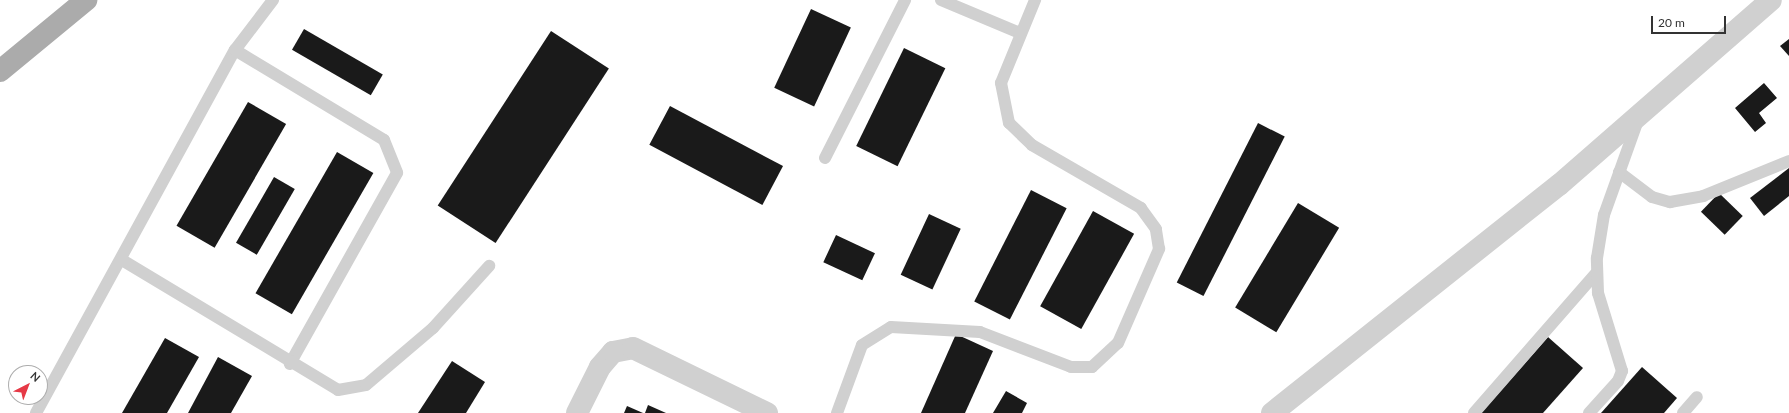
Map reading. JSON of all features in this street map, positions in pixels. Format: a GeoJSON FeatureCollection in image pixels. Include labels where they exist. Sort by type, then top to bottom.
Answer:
{"type":"FeatureCollection","features":[{"type":"Feature","properties":{"kind":"main road"},"geometry":{"type":"LineString","coordinates":[[0,71],[86,0]]}},
{"type":"Feature","properties":{"kind":"street"},"geometry":{"type":"LineString","coordinates":[[1272,413],[1559,185],[1771,0]]}},
{"type":"Feature","properties":{"kind":"street"},"geometry":{"type":"LineString","coordinates":[[577,413],[600,367],[613,352],[633,348],[767,413]]}},
{"type":"Feature","properties":{"kind":"lane"},"geometry":{"type":"LineString","coordinates":[[36,413],[122,260],[235,50],[273,0]]}},
{"type":"Feature","properties":{"kind":"lane"},"geometry":{"type":"LineString","coordinates":[[825,158],[905,0]]}},
{"type":"Feature","properties":{"kind":"lane"},"geometry":{"type":"LineString","coordinates":[[941,0],[1020,33]]}},
{"type":"Feature","properties":{"kind":"lane"},"geometry":{"type":"LineString","coordinates":[[837,413],[862,345],[891,326],[980,332],[1071,367],[1092,367],[1118,344],[1159,249],[1156,229],[1141,208],[1032,145],[1009,123],[1001,83],[1020,33],[1036,0]]}},
{"type":"Feature","properties":{"kind":"lane"},"geometry":{"type":"LineString","coordinates":[[235,50],[384,140],[397,173],[290,364]]}},
{"type":"Feature","properties":{"kind":"lane"},"geometry":{"type":"LineString","coordinates":[[1589,413],[1618,381],[1622,371],[1598,293],[1597,272],[1604,215],[1640,114]]}},
{"type":"Feature","properties":{"kind":"lane"},"geometry":{"type":"LineString","coordinates":[[1620,172],[1652,197],[1670,202],[1704,196],[1789,161]]}},
{"type":"Feature","properties":{"kind":"lane"},"geometry":{"type":"LineString","coordinates":[[122,260],[290,364],[338,390],[366,385],[433,328],[489,266]]}},
{"type":"Feature","properties":{"kind":"lane"},"geometry":{"type":"LineString","coordinates":[[1474,413],[1597,272]]}},
{"type":"Feature","properties":{"kind":"lane"},"geometry":{"type":"LineString","coordinates":[[1683,413],[1697,396]]}},
{"type":"Feature","properties":{"kind":"building"},"geometry":{"type":"Polygon","coordinates":[[[811,9],[851,28],[814,106],[774,88],[811,9]]]}},
{"type":"Feature","properties":{"kind":"building"},"geometry":{"type":"Polygon","coordinates":[[[304,29],[383,74],[371,95],[292,50],[304,29]]]}},
{"type":"Feature","properties":{"kind":"building"},"geometry":{"type":"Polygon","coordinates":[[[551,31],[609,69],[496,243],[438,205],[551,31]]]}},
{"type":"Feature","properties":{"kind":"building"},"geometry":{"type":"Polygon","coordinates":[[[1789,39],[1789,56],[1780,46],[1789,39]]]}},
{"type":"Feature","properties":{"kind":"building"},"geometry":{"type":"Polygon","coordinates":[[[904,48],[945,68],[898,166],[856,146],[904,48]]]}},
{"type":"Feature","properties":{"kind":"building"},"geometry":{"type":"Polygon","coordinates":[[[1764,83],[1777,98],[1759,113],[1766,123],[1755,132],[1735,108],[1764,83]]]}},
{"type":"Feature","properties":{"kind":"building"},"geometry":{"type":"Polygon","coordinates":[[[248,102],[286,124],[215,248],[176,226],[248,102]]]}},
{"type":"Feature","properties":{"kind":"building"},"geometry":{"type":"Polygon","coordinates":[[[670,106],[783,166],[762,205],[649,145],[670,106]]]}},
{"type":"Feature","properties":{"kind":"building"},"geometry":{"type":"Polygon","coordinates":[[[1258,123],[1285,137],[1203,296],[1177,282],[1258,123]]]}},
{"type":"Feature","properties":{"kind":"building"},"geometry":{"type":"Polygon","coordinates":[[[337,152],[373,173],[292,314],[256,293],[337,152]]]}},
{"type":"Feature","properties":{"kind":"building"},"geometry":{"type":"Polygon","coordinates":[[[1789,168],[1789,196],[1764,216],[1750,198],[1789,168]]]}},
{"type":"Feature","properties":{"kind":"building"},"geometry":{"type":"Polygon","coordinates":[[[274,177],[295,189],[257,255],[236,243],[274,177]]]}},
{"type":"Feature","properties":{"kind":"building"},"geometry":{"type":"Polygon","coordinates":[[[1031,190],[1067,208],[1010,320],[974,301],[1031,190]]]}},
{"type":"Feature","properties":{"kind":"building"},"geometry":{"type":"Polygon","coordinates":[[[1719,193],[1743,216],[1725,235],[1701,212],[1719,193]]]}},
{"type":"Feature","properties":{"kind":"building"},"geometry":{"type":"Polygon","coordinates":[[[1298,203],[1339,228],[1276,332],[1235,308],[1298,203]]]}},
{"type":"Feature","properties":{"kind":"building"},"geometry":{"type":"Polygon","coordinates":[[[1093,211],[1134,234],[1081,329],[1040,306],[1093,211]]]}},
{"type":"Feature","properties":{"kind":"building"},"geometry":{"type":"Polygon","coordinates":[[[929,214],[961,229],[932,290],[901,275],[929,214]]]}},
{"type":"Feature","properties":{"kind":"building"},"geometry":{"type":"Polygon","coordinates":[[[836,235],[875,253],[862,280],[823,262],[836,235]]]}},
{"type":"Feature","properties":{"kind":"building"},"geometry":{"type":"Polygon","coordinates":[[[956,334],[993,351],[965,413],[921,413],[956,334]]]}},
{"type":"Feature","properties":{"kind":"building"},"geometry":{"type":"Polygon","coordinates":[[[1548,337],[1583,368],[1543,413],[1481,413],[1548,337]]]}},
{"type":"Feature","properties":{"kind":"building"},"geometry":{"type":"Polygon","coordinates":[[[165,338],[199,357],[167,413],[122,413],[165,338]]]}},
{"type":"Feature","properties":{"kind":"building"},"geometry":{"type":"Polygon","coordinates":[[[218,357],[252,376],[231,413],[188,413],[218,357]]]}},
{"type":"Feature","properties":{"kind":"building"},"geometry":{"type":"Polygon","coordinates":[[[452,361],[485,382],[466,413],[418,413],[452,361]]]}},
{"type":"Feature","properties":{"kind":"building"},"geometry":{"type":"Polygon","coordinates":[[[1642,367],[1677,398],[1664,413],[1601,413],[1642,367]]]}},
{"type":"Feature","properties":{"kind":"building"},"geometry":{"type":"Polygon","coordinates":[[[1006,391],[1027,403],[1022,413],[993,413],[1006,391]]]}},
{"type":"Feature","properties":{"kind":"building"},"geometry":{"type":"Polygon","coordinates":[[[648,405],[666,413],[645,413],[648,405]]]}},
{"type":"Feature","properties":{"kind":"building"},"geometry":{"type":"Polygon","coordinates":[[[627,406],[643,413],[624,413],[627,406]]]}}]}
